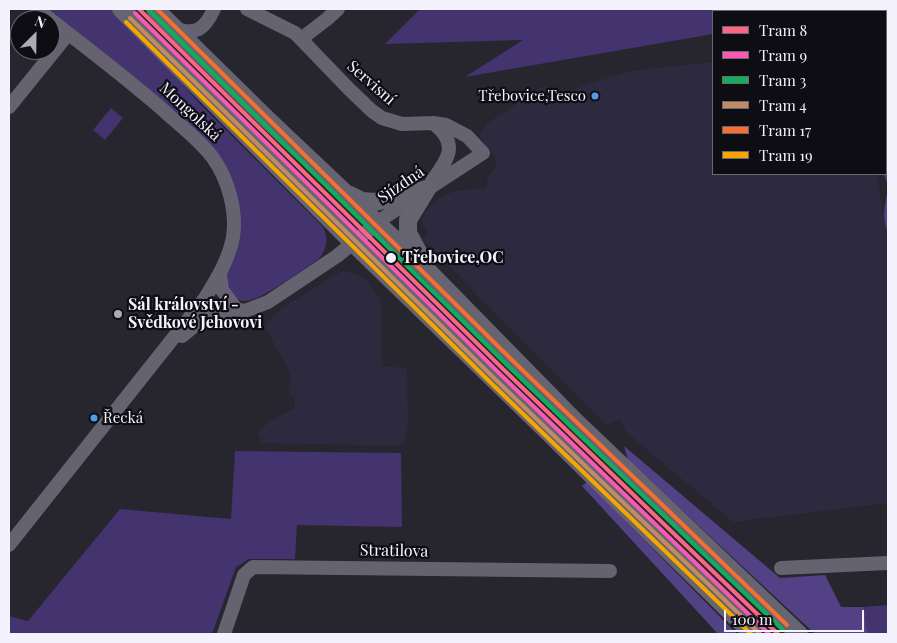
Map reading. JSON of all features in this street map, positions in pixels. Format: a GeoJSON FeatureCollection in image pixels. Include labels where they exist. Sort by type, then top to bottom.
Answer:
{"type":"FeatureCollection","features":[{"type":"Feature","properties":{"kind":"main road"},"geometry":{"type":"LineString","coordinates":[[121,9],[354,244],[753,634]]}},
{"type":"Feature","properties":{"kind":"main road"},"geometry":{"type":"LineString","coordinates":[[154,9],[343,192],[429,272],[575,421],[799,634]]}},
{"type":"Feature","properties":{"kind":"main road"},"geometry":{"type":"LineString","coordinates":[[343,192],[362,201],[375,202],[427,189]]}},
{"type":"Feature","properties":{"kind":"main road"},"geometry":{"type":"LineString","coordinates":[[427,189],[408,220],[408,233],[429,272]]}},
{"type":"Feature","properties":{"kind":"street","name":"Mongolská"},"geometry":{"type":"LineString","coordinates":[[9,545],[205,298],[220,274],[232,238],[233,214],[227,188],[220,168],[212,157],[195,138],[152,100],[37,9]]}},
{"type":"Feature","properties":{"kind":"street"},"geometry":{"type":"LineString","coordinates":[[173,27],[188,32],[202,28],[214,9]]}},
{"type":"Feature","properties":{"kind":"street","name":"Servisní"},"geometry":{"type":"LineString","coordinates":[[247,9],[290,30],[349,89],[380,116],[402,124],[433,123],[446,125],[470,138],[483,153]]}},
{"type":"Feature","properties":{"kind":"street"},"geometry":{"type":"LineString","coordinates":[[301,39],[338,9]]}},
{"type":"Feature","properties":{"kind":"street"},"geometry":{"type":"LineString","coordinates":[[9,107],[68,34]]}},
{"type":"Feature","properties":{"kind":"street"},"geometry":{"type":"LineString","coordinates":[[427,189],[445,164],[449,150],[448,140],[433,123]]}},
{"type":"Feature","properties":{"kind":"street","name":"Sjízdná"},"geometry":{"type":"LineString","coordinates":[[236,310],[253,309],[268,302],[354,244],[385,216],[483,153]]}},
{"type":"Feature","properties":{"kind":"street"},"geometry":{"type":"LineString","coordinates":[[220,274],[222,290],[236,310]]}},
{"type":"Feature","properties":{"kind":"street"},"geometry":{"type":"LineString","coordinates":[[191,316],[218,307],[236,310]]}},
{"type":"Feature","properties":{"kind":"street"},"geometry":{"type":"LineString","coordinates":[[164,351],[194,326],[236,310]]}},
{"type":"Feature","properties":{"kind":"street"},"geometry":{"type":"LineString","coordinates":[[781,568],[888,563]]}},
{"type":"Feature","properties":{"kind":"street","name":"Stratilova"},"geometry":{"type":"LineString","coordinates":[[224,634],[244,575],[253,567],[610,571]]}},
{"type":"Feature","properties":{"kind":"shaded area"},"geometry":{"type":"Polygon","coordinates":[[[110,9],[150,48],[201,105],[323,227],[326,244],[319,259],[282,284],[252,300],[239,300],[234,296],[226,285],[229,176],[60,21],[60,10],[48,10],[110,9]]]}},
{"type":"Feature","properties":{"kind":"shaded area"},"geometry":{"type":"Polygon","coordinates":[[[420,9],[766,9],[712,10],[712,34],[465,77],[523,40],[385,44],[420,9]]]}},
{"type":"Feature","properties":{"kind":"shaded area"},"geometry":{"type":"Polygon","coordinates":[[[888,9],[888,186],[884,175],[887,175],[887,10],[804,10],[888,9]]]}},
{"type":"Feature","properties":{"kind":"shaded area"},"geometry":{"type":"Polygon","coordinates":[[[712,62],[712,175],[877,175],[884,224],[888,233],[888,503],[733,522],[626,432],[620,419],[607,425],[422,239],[427,233],[422,221],[425,212],[435,201],[454,191],[486,188],[488,176],[497,167],[495,157],[479,137],[486,124],[543,86],[565,92],[629,71],[712,62]]]}},
{"type":"Feature","properties":{"kind":"shaded area"},"geometry":{"type":"Polygon","coordinates":[[[111,108],[123,118],[105,140],[93,130],[111,108]]]}},
{"type":"Feature","properties":{"kind":"shaded area"},"geometry":{"type":"Polygon","coordinates":[[[888,189],[888,233],[884,217],[888,189]]]}},
{"type":"Feature","properties":{"kind":"shaded area"},"geometry":{"type":"Polygon","coordinates":[[[346,271],[365,278],[381,299],[382,366],[407,368],[408,422],[406,439],[401,446],[262,443],[257,431],[295,408],[295,396],[289,395],[290,373],[265,324],[283,307],[340,272],[346,271]]]}},
{"type":"Feature","properties":{"kind":"shaded area"},"geometry":{"type":"Polygon","coordinates":[[[624,446],[780,578],[825,575],[841,607],[864,607],[867,631],[871,634],[815,634],[628,460],[624,446]]]}},
{"type":"Feature","properties":{"kind":"shaded area"},"geometry":{"type":"Polygon","coordinates":[[[235,451],[401,453],[402,527],[297,525],[295,559],[249,559],[236,567],[212,634],[9,634],[9,616],[28,621],[120,509],[231,519],[235,451]]]}},
{"type":"Feature","properties":{"kind":"shaded area"},"geometry":{"type":"Polygon","coordinates":[[[587,482],[737,634],[718,634],[582,486],[587,482]]]}},
{"type":"Feature","properties":{"kind":"shaded area"},"geometry":{"type":"Polygon","coordinates":[[[888,605],[888,634],[871,634],[867,631],[864,607],[888,605]]]}},
{"type":"Feature","properties":{"kind":"tram line","name":"8"},"geometry":{"type":"LineString","coordinates":[[139,9],[504,370],[778,634]]}},
{"type":"Feature","properties":{"kind":"tram line","name":"3"},"geometry":{"type":"LineString","coordinates":[[148,9],[508,366],[782,629]]}},
{"type":"Feature","properties":{"kind":"tram line","name":"17"},"geometry":{"type":"LineString","coordinates":[[157,9],[513,361],[787,625]]}},
{"type":"Feature","properties":{"kind":"tram line","name":"9"},"geometry":{"type":"LineString","coordinates":[[135,13],[500,374],[769,634]]}},
{"type":"Feature","properties":{"kind":"tram line","name":"4"},"geometry":{"type":"LineString","coordinates":[[130,18],[495,379],[760,634]]}},
{"type":"Feature","properties":{"kind":"tram line","name":"19"},"geometry":{"type":"LineString","coordinates":[[126,22],[491,383],[751,634]]}},
{"type":"Feature","properties":{"kind":"place","name":"Třebovice,Tesco"},"geometry":{"type":"Point","coordinates":[595,96]}},
{"type":"Feature","properties":{"kind":"place","name":"Třebovice,OC"},"geometry":{"type":"Point","coordinates":[391,258]}},
{"type":"Feature","properties":{"kind":"place","name":"Sál království - Svědkové Jehovovi"},"geometry":{"type":"Point","coordinates":[118,314]}},
{"type":"Feature","properties":{"kind":"place","name":"Řecká"},"geometry":{"type":"Point","coordinates":[94,418]}}]}
